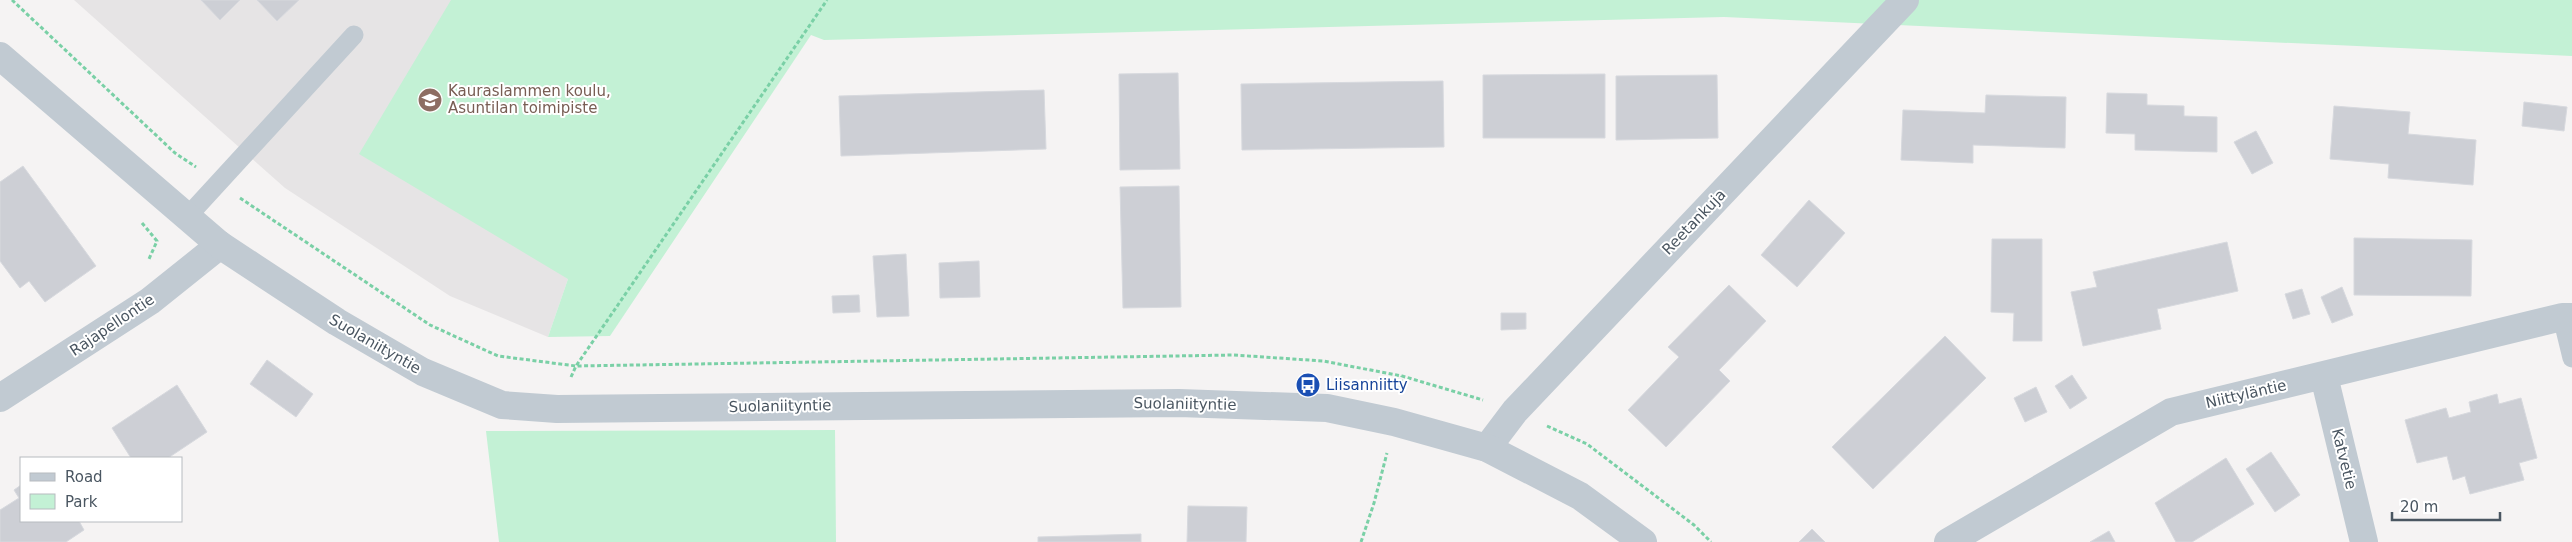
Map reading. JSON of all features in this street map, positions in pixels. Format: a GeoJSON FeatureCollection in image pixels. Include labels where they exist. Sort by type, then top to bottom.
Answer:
{"type":"FeatureCollection","features":[{"type":"Feature","properties":{"kind":"street","name":"Reetankuja"},"geometry":{"type":"LineString","coordinates":[[1487,448],[1514,410],[1905,0]]}},
{"type":"Feature","properties":{"kind":"street","name":"Suolaniityntie"},"geometry":{"type":"LineString","coordinates":[[0,56],[220,245],[337,322],[423,372],[502,405],[557,409],[1179,403],[1327,408],[1394,422],[1487,448],[1580,496],[1643,542]]}},
{"type":"Feature","properties":{"kind":"street","name":"Rajapellontie"},"geometry":{"type":"LineString","coordinates":[[0,398],[150,301],[220,245]]}},
{"type":"Feature","properties":{"kind":"street","name":"Niittyläntie"},"geometry":{"type":"LineString","coordinates":[[1948,542],[2171,412],[2567,317]]}},
{"type":"Feature","properties":{"kind":"street","name":"Katvetie"},"geometry":{"type":"LineString","coordinates":[[2324,376],[2364,542]]}},
{"type":"Feature","properties":{"kind":"lane"},"geometry":{"type":"LineString","coordinates":[[187,217],[354,34]]}},
{"type":"Feature","properties":{"kind":"lane"},"geometry":{"type":"LineString","coordinates":[[2567,317],[2572,358]]}},
{"type":"Feature","properties":{"kind":"path"},"geometry":{"type":"LineString","coordinates":[[12,0],[175,153],[430,325],[498,356],[576,366],[1234,355],[1323,360],[1402,376],[1514,410],[1587,444],[1694,526],[1711,542]]}},
{"type":"Feature","properties":{"kind":"path"},"geometry":{"type":"LineString","coordinates":[[557,409],[576,366],[827,0]]}},
{"type":"Feature","properties":{"kind":"path"},"geometry":{"type":"LineString","coordinates":[[1361,542],[1374,503],[1394,422],[1402,376]]}},
{"type":"Feature","properties":{"kind":"shaded area","name":"Kauraslammen koulu, Asuntilan toimipiste"},"geometry":{"type":"Polygon","coordinates":[[[74,0],[735,0],[568,279],[548,337],[450,296],[285,188],[74,0]]]}},
{"type":"Feature","properties":{"kind":"green space"},"geometry":{"type":"Polygon","coordinates":[[[451,0],[2572,0],[2572,56],[1724,17],[824,40],[811,35],[610,336],[548,337],[568,279],[359,154],[451,0]]]}},
{"type":"Feature","properties":{"kind":"green space"},"geometry":{"type":"Polygon","coordinates":[[[835,430],[836,542],[499,542],[486,431],[835,430]]]}},
{"type":"Feature","properties":{"kind":"building"},"geometry":{"type":"Polygon","coordinates":[[[201,0],[240,0],[220,20],[201,0]]]}},
{"type":"Feature","properties":{"kind":"building"},"geometry":{"type":"Polygon","coordinates":[[[257,0],[299,0],[277,21],[257,0]]]}},
{"type":"Feature","properties":{"kind":"building"},"geometry":{"type":"Polygon","coordinates":[[[1178,73],[1180,169],[1120,170],[1119,74],[1178,73]]]}},
{"type":"Feature","properties":{"kind":"building"},"geometry":{"type":"Polygon","coordinates":[[[1605,74],[1605,138],[1483,138],[1483,75],[1605,74]]]}},
{"type":"Feature","properties":{"kind":"building"},"geometry":{"type":"Polygon","coordinates":[[[1717,75],[1718,138],[1616,140],[1616,76],[1717,75]]]}},
{"type":"Feature","properties":{"kind":"building"},"geometry":{"type":"Polygon","coordinates":[[[1443,81],[1444,147],[1242,150],[1241,84],[1443,81]]]}},
{"type":"Feature","properties":{"kind":"building"},"geometry":{"type":"Polygon","coordinates":[[[1044,90],[1046,149],[841,156],[839,96],[1044,90]]]}},
{"type":"Feature","properties":{"kind":"building"},"geometry":{"type":"Polygon","coordinates":[[[2107,93],[2147,94],[2147,105],[2184,106],[2184,116],[2217,117],[2217,152],[2135,150],[2135,134],[2106,133],[2107,93]]]}},
{"type":"Feature","properties":{"kind":"building"},"geometry":{"type":"Polygon","coordinates":[[[1986,95],[2066,97],[2065,148],[1973,145],[1973,163],[1901,160],[1903,110],[1985,113],[1986,95]]]}},
{"type":"Feature","properties":{"kind":"building"},"geometry":{"type":"Polygon","coordinates":[[[2524,102],[2567,107],[2564,131],[2522,126],[2524,102]]]}},
{"type":"Feature","properties":{"kind":"building"},"geometry":{"type":"Polygon","coordinates":[[[2334,106],[2410,112],[2408,134],[2476,140],[2473,185],[2388,178],[2389,164],[2330,159],[2334,106]]]}},
{"type":"Feature","properties":{"kind":"building"},"geometry":{"type":"Polygon","coordinates":[[[2256,131],[2273,163],[2252,174],[2234,142],[2256,131]]]}},
{"type":"Feature","properties":{"kind":"building"},"geometry":{"type":"Polygon","coordinates":[[[23,166],[96,266],[45,302],[29,281],[20,288],[0,261],[0,182],[23,166]]]}},
{"type":"Feature","properties":{"kind":"building"},"geometry":{"type":"Polygon","coordinates":[[[1179,186],[1181,307],[1123,308],[1120,187],[1179,186]]]}},
{"type":"Feature","properties":{"kind":"building"},"geometry":{"type":"Polygon","coordinates":[[[1809,200],[1845,233],[1797,287],[1761,255],[1809,200]]]}},
{"type":"Feature","properties":{"kind":"building"},"geometry":{"type":"Polygon","coordinates":[[[2354,238],[2472,240],[2471,296],[2354,295],[2354,238]]]}},
{"type":"Feature","properties":{"kind":"building"},"geometry":{"type":"Polygon","coordinates":[[[1992,239],[2042,239],[2042,341],[2013,341],[2014,313],[1991,312],[1992,239]]]}},
{"type":"Feature","properties":{"kind":"building"},"geometry":{"type":"Polygon","coordinates":[[[2227,242],[2238,291],[2157,309],[2161,329],[2083,346],[2071,292],[2097,287],[2093,272],[2227,242]]]}},
{"type":"Feature","properties":{"kind":"building"},"geometry":{"type":"Polygon","coordinates":[[[906,254],[909,316],[877,317],[873,256],[906,254]]]}},
{"type":"Feature","properties":{"kind":"building"},"geometry":{"type":"Polygon","coordinates":[[[979,261],[980,297],[940,298],[939,263],[979,261]]]}},
{"type":"Feature","properties":{"kind":"building"},"geometry":{"type":"Polygon","coordinates":[[[1729,285],[1766,321],[1719,370],[1730,381],[1666,447],[1628,410],[1679,357],[1668,347],[1729,285]]]}},
{"type":"Feature","properties":{"kind":"building"},"geometry":{"type":"Polygon","coordinates":[[[2342,287],[2353,315],[2332,323],[2321,297],[2342,287]]]}},
{"type":"Feature","properties":{"kind":"building"},"geometry":{"type":"Polygon","coordinates":[[[2302,289],[2310,314],[2293,319],[2285,294],[2302,289]]]}},
{"type":"Feature","properties":{"kind":"building"},"geometry":{"type":"Polygon","coordinates":[[[859,295],[860,312],[833,313],[832,296],[859,295]]]}},
{"type":"Feature","properties":{"kind":"building"},"geometry":{"type":"Polygon","coordinates":[[[1501,313],[1526,313],[1526,329],[1501,330],[1501,313]]]}},
{"type":"Feature","properties":{"kind":"building"},"geometry":{"type":"Polygon","coordinates":[[[1945,336],[1986,378],[1873,489],[1832,447],[1945,336]]]}},
{"type":"Feature","properties":{"kind":"building"},"geometry":{"type":"Polygon","coordinates":[[[267,360],[313,394],[296,417],[250,384],[267,360]]]}},
{"type":"Feature","properties":{"kind":"building"},"geometry":{"type":"Polygon","coordinates":[[[2072,375],[2087,398],[2070,409],[2055,386],[2072,375]]]}},
{"type":"Feature","properties":{"kind":"building"},"geometry":{"type":"Polygon","coordinates":[[[177,385],[207,432],[170,457],[130,457],[112,428],[177,385]]]}},
{"type":"Feature","properties":{"kind":"building"},"geometry":{"type":"Polygon","coordinates":[[[2036,387],[2047,412],[2025,422],[2014,398],[2036,387]]]}},
{"type":"Feature","properties":{"kind":"building"},"geometry":{"type":"Polygon","coordinates":[[[2497,394],[2499,404],[2521,398],[2537,458],[2519,463],[2524,480],[2470,494],[2465,476],[2453,480],[2447,456],[2417,463],[2405,420],[2446,408],[2449,418],[2471,412],[2469,402],[2497,394]]]}},
{"type":"Feature","properties":{"kind":"building"},"geometry":{"type":"Polygon","coordinates":[[[2271,452],[2300,495],[2275,512],[2246,469],[2271,452]]]}},
{"type":"Feature","properties":{"kind":"building"},"geometry":{"type":"Polygon","coordinates":[[[2226,458],[2254,504],[2192,542],[2176,542],[2155,503],[2226,458]]]}},
{"type":"Feature","properties":{"kind":"building"},"geometry":{"type":"Polygon","coordinates":[[[20,486],[20,522],[80,522],[84,530],[66,542],[0,542],[0,510],[19,498],[14,490],[20,486]]]}},
{"type":"Feature","properties":{"kind":"building"},"geometry":{"type":"Polygon","coordinates":[[[1188,506],[1247,507],[1246,542],[1187,542],[1188,506]]]}},
{"type":"Feature","properties":{"kind":"building"},"geometry":{"type":"Polygon","coordinates":[[[1812,529],[1825,542],[1799,542],[1812,529]]]}},
{"type":"Feature","properties":{"kind":"building"},"geometry":{"type":"Polygon","coordinates":[[[2109,531],[2115,542],[2090,542],[2109,531]]]}},
{"type":"Feature","properties":{"kind":"building"},"geometry":{"type":"Polygon","coordinates":[[[1141,534],[1141,542],[1038,542],[1038,537],[1141,534]]]}},
{"type":"Feature","properties":{"kind":"place","name":"Kauraslammen koulu, Asuntilan toimipiste"},"geometry":{"type":"Point","coordinates":[430,100]}},
{"type":"Feature","properties":{"kind":"place","name":"Liisanniitty"},"geometry":{"type":"Point","coordinates":[1308,385]}}]}
